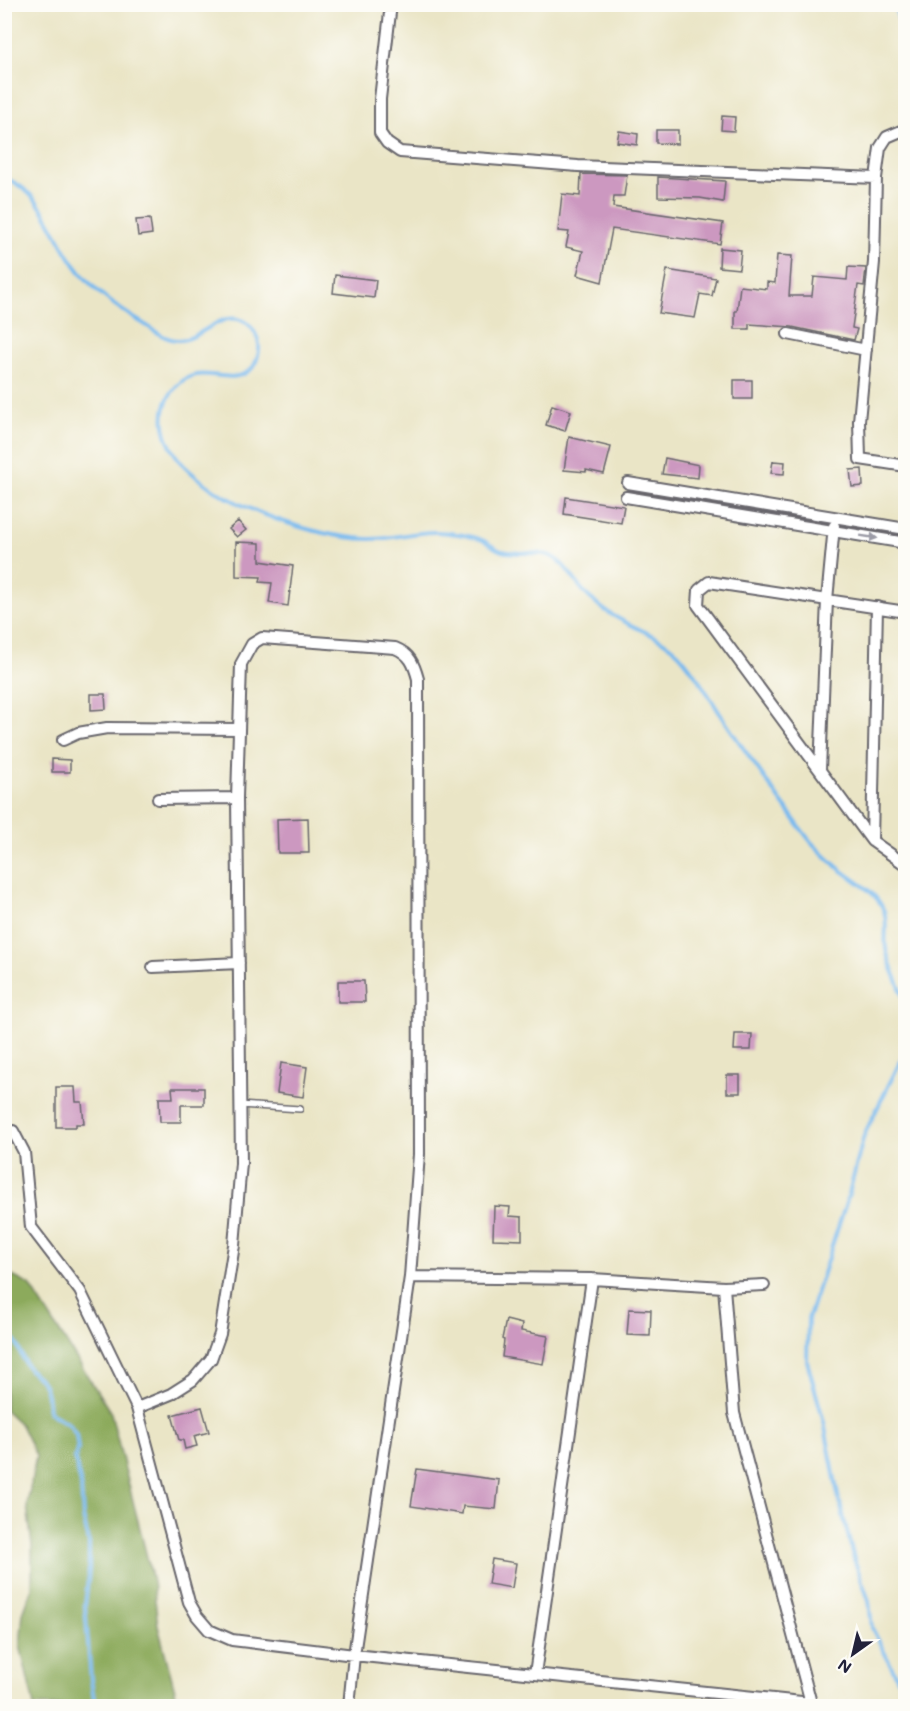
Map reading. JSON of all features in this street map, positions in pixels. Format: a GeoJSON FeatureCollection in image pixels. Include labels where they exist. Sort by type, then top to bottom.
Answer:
{"type":"FeatureCollection","features":[{"type":"Feature","properties":{"kind":"street"},"geometry":{"type":"LineString","coordinates":[[391,4],[380,99],[380,133],[387,143],[400,152],[578,166],[876,178]]}},
{"type":"Feature","properties":{"kind":"street"},"geometry":{"type":"LineString","coordinates":[[906,132],[901,131],[887,137],[880,148],[876,178],[874,262],[859,421],[860,459],[906,466]]}},
{"type":"Feature","properties":{"kind":"street"},"geometry":{"type":"LineString","coordinates":[[788,334],[866,350]]}},
{"type":"Feature","properties":{"kind":"street"},"geometry":{"type":"LineString","coordinates":[[628,483],[906,529]]}},
{"type":"Feature","properties":{"kind":"street"},"geometry":{"type":"LineString","coordinates":[[626,497],[906,543]]}},
{"type":"Feature","properties":{"kind":"street"},"geometry":{"type":"LineString","coordinates":[[820,770],[827,600],[835,517]]}},
{"type":"Feature","properties":{"kind":"street"},"geometry":{"type":"LineString","coordinates":[[906,612],[709,582],[699,590],[698,605],[872,841],[906,865]]}},
{"type":"Feature","properties":{"kind":"street"},"geometry":{"type":"LineString","coordinates":[[872,841],[877,607]]}},
{"type":"Feature","properties":{"kind":"street"},"geometry":{"type":"LineString","coordinates":[[136,1408],[171,1394],[193,1380],[212,1359],[220,1334],[234,1245],[241,1163],[237,798],[241,664],[252,644],[262,638],[395,648],[404,651],[413,661],[418,679],[419,1154],[410,1277],[354,1655],[349,1707]]}},
{"type":"Feature","properties":{"kind":"street"},"geometry":{"type":"LineString","coordinates":[[63,740],[78,733],[107,728],[239,729]]}},
{"type":"Feature","properties":{"kind":"street"},"geometry":{"type":"LineString","coordinates":[[158,799],[237,798]]}},
{"type":"Feature","properties":{"kind":"street"},"geometry":{"type":"LineString","coordinates":[[153,967],[239,963]]}},
{"type":"Feature","properties":{"kind":"street"},"geometry":{"type":"LineString","coordinates":[[13,1131],[24,1152],[31,1227],[80,1291],[136,1408],[189,1602],[197,1617],[209,1630],[232,1640],[811,1703],[734,1413],[724,1287]]}},
{"type":"Feature","properties":{"kind":"street"},"geometry":{"type":"LineString","coordinates":[[410,1277],[592,1279],[724,1287],[764,1285]]}},
{"type":"Feature","properties":{"kind":"street"},"geometry":{"type":"LineString","coordinates":[[536,1674],[592,1279]]}},
{"type":"Feature","properties":{"kind":"lane"},"geometry":{"type":"LineString","coordinates":[[239,1105],[300,1109]]}},
{"type":"Feature","properties":{"kind":"green space"},"geometry":{"type":"Polygon","coordinates":[[[5,1272],[30,1285],[111,1413],[153,1581],[158,1626],[179,1706],[34,1706],[20,1645],[23,1613],[32,1588],[32,1546],[27,1505],[36,1456],[21,1425],[5,1410],[5,1272]]]}},
{"type":"Feature","properties":{"kind":"building"},"geometry":{"type":"Polygon","coordinates":[[[722,116],[735,117],[734,131],[721,130],[722,116]]]}},
{"type":"Feature","properties":{"kind":"building"},"geometry":{"type":"Polygon","coordinates":[[[656,130],[678,130],[678,144],[656,143],[656,130]]]}},
{"type":"Feature","properties":{"kind":"building"},"geometry":{"type":"Polygon","coordinates":[[[619,131],[638,134],[637,145],[617,142],[619,131]]]}},
{"type":"Feature","properties":{"kind":"building"},"geometry":{"type":"Polygon","coordinates":[[[581,174],[627,175],[624,196],[614,196],[613,207],[723,223],[720,244],[612,229],[602,282],[577,275],[583,251],[566,247],[569,232],[558,231],[562,194],[580,196],[581,174]]]}},
{"type":"Feature","properties":{"kind":"building"},"geometry":{"type":"Polygon","coordinates":[[[658,177],[725,181],[723,202],[700,198],[658,197],[658,177]]]}},
{"type":"Feature","properties":{"kind":"building"},"geometry":{"type":"Polygon","coordinates":[[[150,219],[152,234],[138,236],[136,220],[150,219]]]}},
{"type":"Feature","properties":{"kind":"building"},"geometry":{"type":"Polygon","coordinates":[[[720,248],[741,250],[739,269],[719,267],[720,248]]]}},
{"type":"Feature","properties":{"kind":"building"},"geometry":{"type":"Polygon","coordinates":[[[777,255],[792,256],[789,296],[812,296],[814,277],[847,280],[848,267],[866,268],[864,286],[858,285],[852,328],[857,329],[854,340],[792,327],[749,324],[749,329],[735,329],[735,311],[737,311],[740,286],[767,289],[767,282],[775,283],[777,255]]]}},
{"type":"Feature","properties":{"kind":"building"},"geometry":{"type":"Polygon","coordinates":[[[667,270],[716,278],[712,296],[700,294],[695,318],[659,313],[667,270]]]}},
{"type":"Feature","properties":{"kind":"building"},"geometry":{"type":"Polygon","coordinates":[[[335,275],[376,280],[374,298],[333,293],[335,275]]]}},
{"type":"Feature","properties":{"kind":"building"},"geometry":{"type":"Polygon","coordinates":[[[734,380],[752,380],[752,399],[734,399],[734,380]]]}},
{"type":"Feature","properties":{"kind":"building"},"geometry":{"type":"Polygon","coordinates":[[[552,405],[571,411],[565,431],[546,425],[552,405]]]}},
{"type":"Feature","properties":{"kind":"building"},"geometry":{"type":"Polygon","coordinates":[[[569,437],[611,447],[604,474],[586,470],[586,472],[564,470],[569,437]]]}},
{"type":"Feature","properties":{"kind":"building"},"geometry":{"type":"Polygon","coordinates":[[[665,458],[699,465],[698,478],[662,474],[665,458]]]}},
{"type":"Feature","properties":{"kind":"building"},"geometry":{"type":"Polygon","coordinates":[[[773,461],[785,462],[784,474],[771,473],[773,461]]]}},
{"type":"Feature","properties":{"kind":"building"},"geometry":{"type":"Polygon","coordinates":[[[862,469],[863,486],[852,487],[850,470],[862,469]]]}},
{"type":"Feature","properties":{"kind":"building"},"geometry":{"type":"Polygon","coordinates":[[[566,497],[624,506],[621,523],[564,514],[566,497]]]}},
{"type":"Feature","properties":{"kind":"building"},"geometry":{"type":"Polygon","coordinates":[[[238,521],[246,530],[237,537],[229,529],[238,521]]]}},
{"type":"Feature","properties":{"kind":"building"},"geometry":{"type":"Polygon","coordinates":[[[236,542],[260,543],[260,561],[293,566],[288,606],[269,603],[272,583],[260,582],[261,577],[236,576],[236,542]]]}},
{"type":"Feature","properties":{"kind":"building"},"geometry":{"type":"Polygon","coordinates":[[[91,694],[105,694],[106,709],[91,710],[91,694]]]}},
{"type":"Feature","properties":{"kind":"building"},"geometry":{"type":"Polygon","coordinates":[[[52,759],[70,760],[70,772],[52,772],[52,759]]]}},
{"type":"Feature","properties":{"kind":"building"},"geometry":{"type":"Polygon","coordinates":[[[308,818],[309,853],[278,853],[277,819],[308,818]]]}},
{"type":"Feature","properties":{"kind":"building"},"geometry":{"type":"Polygon","coordinates":[[[338,981],[364,981],[365,1002],[338,1002],[338,981]]]}},
{"type":"Feature","properties":{"kind":"building"},"geometry":{"type":"Polygon","coordinates":[[[735,1034],[752,1034],[751,1050],[734,1050],[735,1034]]]}},
{"type":"Feature","properties":{"kind":"building"},"geometry":{"type":"Polygon","coordinates":[[[281,1063],[307,1067],[303,1097],[277,1093],[281,1063]]]}},
{"type":"Feature","properties":{"kind":"building"},"geometry":{"type":"Polygon","coordinates":[[[727,1075],[740,1075],[740,1093],[727,1093],[727,1075]]]}},
{"type":"Feature","properties":{"kind":"building"},"geometry":{"type":"Polygon","coordinates":[[[56,1087],[75,1087],[76,1102],[82,1102],[84,1124],[76,1124],[76,1127],[56,1127],[56,1087]]]}},
{"type":"Feature","properties":{"kind":"building"},"geometry":{"type":"Polygon","coordinates":[[[172,1088],[204,1088],[204,1105],[181,1105],[181,1122],[160,1122],[159,1098],[173,1098],[172,1088]]]}},
{"type":"Feature","properties":{"kind":"building"},"geometry":{"type":"Polygon","coordinates":[[[494,1206],[510,1207],[509,1216],[522,1217],[522,1240],[493,1239],[494,1206]]]}},
{"type":"Feature","properties":{"kind":"building"},"geometry":{"type":"Polygon","coordinates":[[[629,1309],[651,1310],[650,1336],[627,1335],[629,1309]]]}},
{"type":"Feature","properties":{"kind":"building"},"geometry":{"type":"Polygon","coordinates":[[[506,1320],[522,1324],[521,1331],[548,1336],[543,1364],[502,1357],[504,1340],[502,1339],[506,1320]]]}},
{"type":"Feature","properties":{"kind":"building"},"geometry":{"type":"Polygon","coordinates":[[[202,1407],[209,1432],[194,1436],[197,1446],[185,1449],[183,1440],[179,1440],[172,1415],[202,1407]]]}},
{"type":"Feature","properties":{"kind":"building"},"geometry":{"type":"Polygon","coordinates":[[[417,1469],[499,1480],[496,1509],[463,1506],[462,1514],[411,1506],[417,1469]]]}},
{"type":"Feature","properties":{"kind":"building"},"geometry":{"type":"Polygon","coordinates":[[[492,1559],[516,1563],[512,1588],[488,1584],[492,1559]]]}},
{"type":"Feature","properties":{"kind":"waterway"},"geometry":{"type":"LineString","coordinates":[[894,4],[905,39],[902,51],[906,72]]}},
{"type":"Feature","properties":{"kind":"waterway"},"geometry":{"type":"LineString","coordinates":[[4,178],[18,184],[29,193],[46,215],[67,253],[90,283],[115,305],[160,334],[173,340],[187,339],[221,321],[230,319],[239,319],[253,330],[259,351],[256,363],[249,371],[230,377],[203,374],[192,376],[176,386],[166,402],[164,413],[166,436],[176,456],[192,473],[209,486],[275,519],[324,533],[368,539],[428,532],[448,533],[477,538],[502,551],[548,555],[564,566],[587,595],[602,608],[663,641],[680,655],[812,843],[881,904],[886,920],[886,949],[906,1007]]}},
{"type":"Feature","properties":{"kind":"waterway"},"geometry":{"type":"LineString","coordinates":[[906,1050],[864,1135],[849,1194],[808,1319],[807,1361],[824,1422],[838,1495],[854,1559],[869,1601],[872,1628],[906,1695]]}},
{"type":"Feature","properties":{"kind":"waterway"},"geometry":{"type":"LineString","coordinates":[[4,1328],[12,1336],[29,1369],[44,1385],[49,1412],[70,1425],[76,1435],[78,1449],[75,1459],[89,1543],[85,1606],[95,1706]]}}]}
